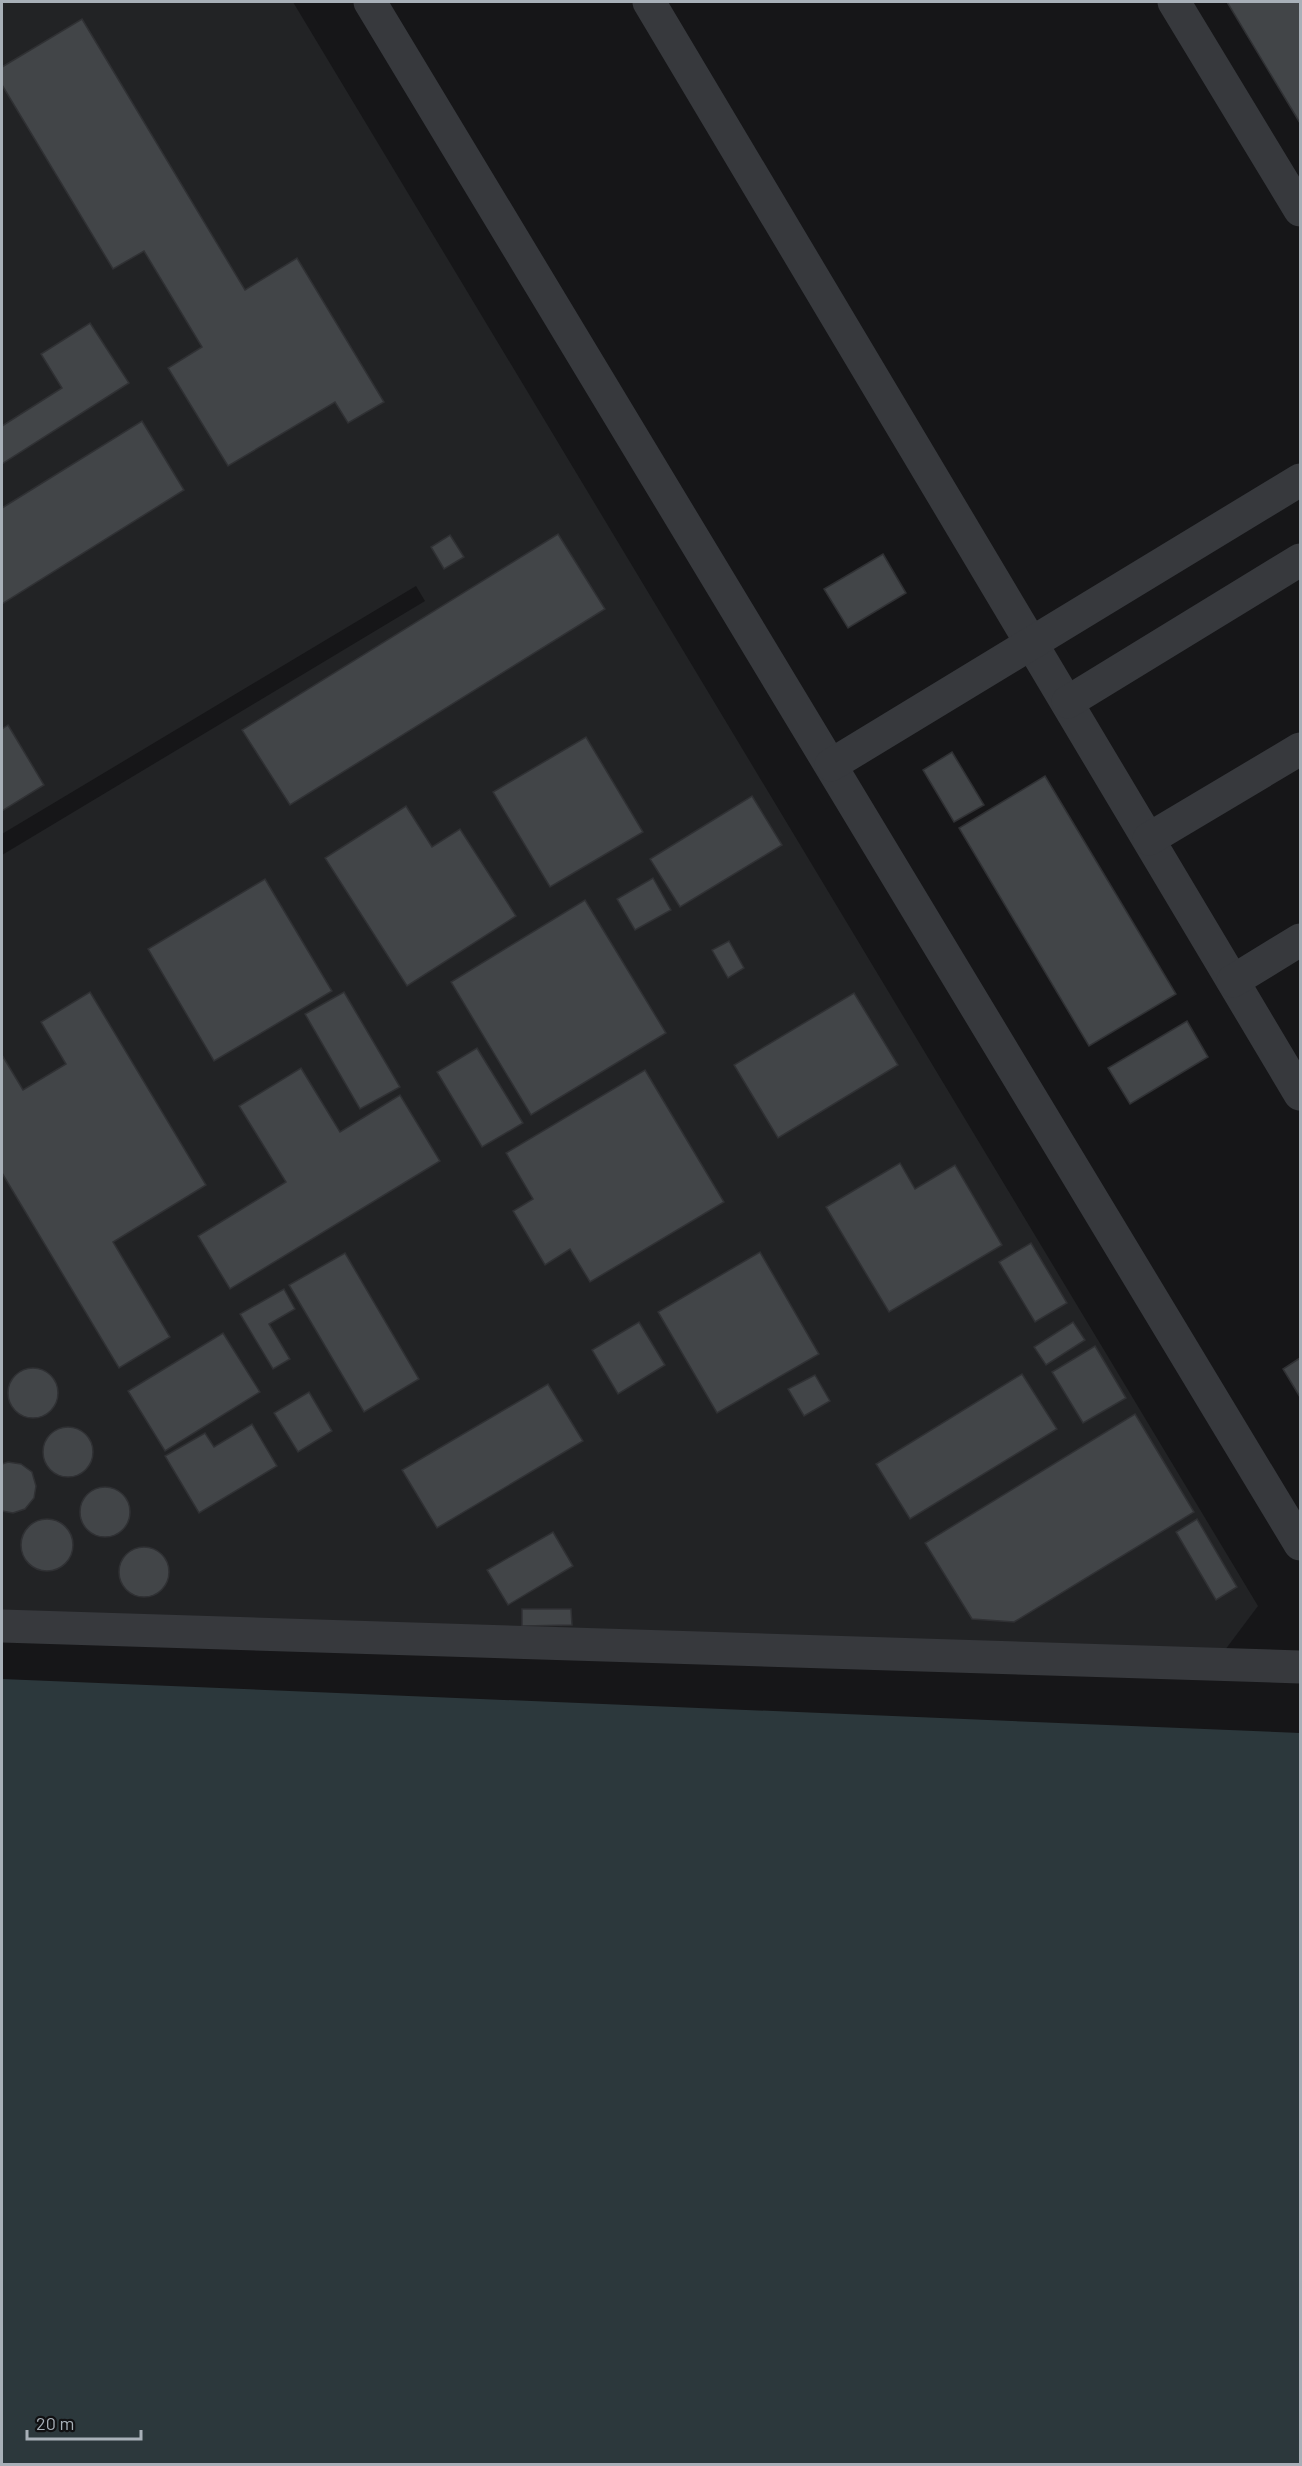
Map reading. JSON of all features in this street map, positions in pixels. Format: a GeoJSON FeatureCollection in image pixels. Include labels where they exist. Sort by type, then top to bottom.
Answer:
{"type":"FeatureCollection","features":[{"type":"Feature","properties":{"kind":"street"},"geometry":{"type":"LineString","coordinates":[[370,2],[1300,1544]]}},
{"type":"Feature","properties":{"kind":"street"},"geometry":{"type":"LineString","coordinates":[[649,2],[1300,1094]]}},
{"type":"Feature","properties":{"kind":"street"},"geometry":{"type":"LineString","coordinates":[[1174,2],[1300,210]]}},
{"type":"Feature","properties":{"kind":"street"},"geometry":{"type":"LineString","coordinates":[[831,765],[1300,480]]}},
{"type":"Feature","properties":{"kind":"street"},"geometry":{"type":"LineString","coordinates":[[1068,702],[1300,560]]}},
{"type":"Feature","properties":{"kind":"street"},"geometry":{"type":"LineString","coordinates":[[1149,839],[1300,749]]}},
{"type":"Feature","properties":{"kind":"street"},"geometry":{"type":"LineString","coordinates":[[1233,981],[1300,940]]}},
{"type":"Feature","properties":{"kind":"street"},"geometry":{"type":"LineString","coordinates":[[2,1626],[1300,1668]]}},
{"type":"Feature","properties":{"kind":"shaded area"},"geometry":{"type":"Polygon","coordinates":[[[2,2],[293,2],[1258,1606],[1222,1654],[2,1616],[2,855],[425,601],[416,586],[2,834],[2,2]]]}},
{"type":"Feature","properties":{"kind":"shaded area"},"geometry":{"type":"Polygon","coordinates":[[[2,1679],[1300,1733],[1300,2464],[2,2464],[2,1679]]]}},
{"type":"Feature","properties":{"kind":"building"},"geometry":{"type":"Polygon","coordinates":[[[1227,2],[1300,2],[1300,123],[1227,2]]]}},
{"type":"Feature","properties":{"kind":"building"},"geometry":{"type":"Polygon","coordinates":[[[82,19],[245,290],[297,258],[384,402],[348,423],[335,402],[228,466],[168,368],[202,347],[144,251],[113,269],[2,85],[2,67],[82,19]]]}},
{"type":"Feature","properties":{"kind":"building"},"geometry":{"type":"Polygon","coordinates":[[[90,323],[129,383],[2,464],[2,426],[62,388],[41,354],[90,323]]]}},
{"type":"Feature","properties":{"kind":"building"},"geometry":{"type":"Polygon","coordinates":[[[142,421],[184,490],[2,604],[2,508],[142,421]]]}},
{"type":"Feature","properties":{"kind":"building"},"geometry":{"type":"Polygon","coordinates":[[[558,534],[605,609],[290,805],[242,730],[558,534]]]}},
{"type":"Feature","properties":{"kind":"building"},"geometry":{"type":"Polygon","coordinates":[[[450,535],[464,557],[444,569],[431,547],[450,535]]]}},
{"type":"Feature","properties":{"kind":"building"},"geometry":{"type":"Polygon","coordinates":[[[883,554],[906,593],[848,628],[824,589],[883,554]]]}},
{"type":"Feature","properties":{"kind":"building"},"geometry":{"type":"Polygon","coordinates":[[[8,725],[44,785],[2,811],[2,729],[8,725]]]}},
{"type":"Feature","properties":{"kind":"building"},"geometry":{"type":"Polygon","coordinates":[[[586,737],[643,832],[550,887],[493,792],[586,737]]]}},
{"type":"Feature","properties":{"kind":"building"},"geometry":{"type":"Polygon","coordinates":[[[952,752],[984,805],[954,822],[923,770],[952,752]]]}},
{"type":"Feature","properties":{"kind":"building"},"geometry":{"type":"Polygon","coordinates":[[[1045,776],[1176,994],[1089,1046],[959,828],[1045,776]]]}},
{"type":"Feature","properties":{"kind":"building"},"geometry":{"type":"Polygon","coordinates":[[[752,796],[782,845],[680,907],[650,859],[752,796]]]}},
{"type":"Feature","properties":{"kind":"building"},"geometry":{"type":"Polygon","coordinates":[[[406,806],[432,847],[460,829],[516,916],[407,986],[325,858],[406,806]]]}},
{"type":"Feature","properties":{"kind":"building"},"geometry":{"type":"Polygon","coordinates":[[[653,878],[671,910],[635,930],[617,899],[653,878]]]}},
{"type":"Feature","properties":{"kind":"building"},"geometry":{"type":"Polygon","coordinates":[[[265,879],[332,991],[214,1061],[148,949],[265,879]]]}},
{"type":"Feature","properties":{"kind":"building"},"geometry":{"type":"Polygon","coordinates":[[[585,900],[666,1033],[531,1115],[451,982],[585,900]]]}},
{"type":"Feature","properties":{"kind":"building"},"geometry":{"type":"Polygon","coordinates":[[[729,941],[744,968],[728,978],[712,950],[729,941]]]}},
{"type":"Feature","properties":{"kind":"building"},"geometry":{"type":"Polygon","coordinates":[[[90,992],[206,1185],[113,1242],[170,1337],[119,1368],[2,1173],[2,1055],[23,1090],[66,1064],[41,1022],[90,992]]]}},
{"type":"Feature","properties":{"kind":"building"},"geometry":{"type":"Polygon","coordinates":[[[344,992],[400,1087],[360,1109],[305,1014],[344,992]]]}},
{"type":"Feature","properties":{"kind":"building"},"geometry":{"type":"Polygon","coordinates":[[[854,993],[898,1065],[778,1138],[734,1065],[854,993]]]}},
{"type":"Feature","properties":{"kind":"building"},"geometry":{"type":"Polygon","coordinates":[[[1187,1021],[1208,1057],[1130,1104],[1108,1068],[1187,1021]]]}},
{"type":"Feature","properties":{"kind":"building"},"geometry":{"type":"Polygon","coordinates":[[[477,1048],[523,1123],[482,1147],[437,1072],[477,1048]]]}},
{"type":"Feature","properties":{"kind":"building"},"geometry":{"type":"Polygon","coordinates":[[[301,1068],[340,1132],[400,1095],[440,1161],[230,1289],[198,1236],[286,1182],[239,1106],[301,1068]]]}},
{"type":"Feature","properties":{"kind":"building"},"geometry":{"type":"Polygon","coordinates":[[[645,1070],[724,1202],[590,1282],[570,1249],[545,1265],[513,1211],[533,1199],[506,1153],[645,1070]]]}},
{"type":"Feature","properties":{"kind":"building"},"geometry":{"type":"Polygon","coordinates":[[[900,1163],[915,1189],[955,1165],[1002,1245],[889,1312],[826,1207],[900,1163]]]}},
{"type":"Feature","properties":{"kind":"building"},"geometry":{"type":"Polygon","coordinates":[[[1031,1243],[1067,1303],[1035,1322],[999,1262],[1031,1243]]]}},
{"type":"Feature","properties":{"kind":"building"},"geometry":{"type":"Polygon","coordinates":[[[760,1252],[819,1354],[717,1413],[658,1312],[760,1252]]]}},
{"type":"Feature","properties":{"kind":"building"},"geometry":{"type":"Polygon","coordinates":[[[345,1253],[419,1379],[364,1412],[289,1285],[345,1253]]]}},
{"type":"Feature","properties":{"kind":"building"},"geometry":{"type":"Polygon","coordinates":[[[284,1289],[295,1309],[269,1324],[290,1359],[273,1369],[240,1314],[284,1289]]]}},
{"type":"Feature","properties":{"kind":"building"},"geometry":{"type":"Polygon","coordinates":[[[639,1322],[665,1365],[618,1394],[592,1350],[639,1322]]]}},
{"type":"Feature","properties":{"kind":"building"},"geometry":{"type":"Polygon","coordinates":[[[1073,1322],[1085,1340],[1046,1365],[1034,1347],[1073,1322]]]}},
{"type":"Feature","properties":{"kind":"building"},"geometry":{"type":"Polygon","coordinates":[[[223,1333],[260,1392],[165,1451],[128,1391],[223,1333]]]}},
{"type":"Feature","properties":{"kind":"building"},"geometry":{"type":"Polygon","coordinates":[[[1095,1346],[1126,1398],[1083,1423],[1052,1372],[1095,1346]]]}},
{"type":"Feature","properties":{"kind":"building"},"geometry":{"type":"Polygon","coordinates":[[[1300,1358],[1300,1397],[1283,1369],[1300,1358]]]}},
{"type":"Feature","properties":{"kind":"building"},"geometry":{"type":"Polygon","coordinates":[[[28,1368],[38,1368],[51,1375],[58,1388],[58,1398],[51,1411],[38,1418],[28,1418],[19,1414],[12,1407],[8,1398],[8,1388],[12,1379],[19,1372],[28,1368]]]}},
{"type":"Feature","properties":{"kind":"building"},"geometry":{"type":"Polygon","coordinates":[[[1022,1374],[1057,1429],[910,1519],[876,1464],[1022,1374]]]}},
{"type":"Feature","properties":{"kind":"building"},"geometry":{"type":"Polygon","coordinates":[[[815,1375],[830,1401],[804,1416],[788,1389],[815,1375]]]}},
{"type":"Feature","properties":{"kind":"building"},"geometry":{"type":"Polygon","coordinates":[[[548,1384],[583,1441],[437,1528],[402,1470],[548,1384]]]}},
{"type":"Feature","properties":{"kind":"building"},"geometry":{"type":"Polygon","coordinates":[[[309,1392],[332,1431],[298,1452],[274,1413],[309,1392]]]}},
{"type":"Feature","properties":{"kind":"building"},"geometry":{"type":"Polygon","coordinates":[[[1135,1414],[1194,1512],[1014,1622],[972,1619],[925,1543],[1135,1414]]]}},
{"type":"Feature","properties":{"kind":"building"},"geometry":{"type":"Polygon","coordinates":[[[252,1424],[277,1466],[199,1513],[165,1456],[205,1433],[214,1447],[252,1424]]]}},
{"type":"Feature","properties":{"kind":"building"},"geometry":{"type":"Polygon","coordinates":[[[63,1427],[73,1427],[86,1434],[93,1447],[93,1457],[86,1470],[73,1477],[63,1477],[54,1473],[47,1466],[43,1457],[43,1447],[47,1438],[54,1431],[63,1427]]]}},
{"type":"Feature","properties":{"kind":"building"},"geometry":{"type":"Polygon","coordinates":[[[8,1462],[21,1464],[32,1472],[36,1486],[34,1498],[25,1509],[13,1513],[2,1511],[2,1464],[8,1462]]]}},
{"type":"Feature","properties":{"kind":"building"},"geometry":{"type":"Polygon","coordinates":[[[100,1487],[110,1487],[123,1494],[130,1507],[130,1517],[123,1530],[110,1537],[100,1537],[91,1533],[84,1526],[80,1517],[80,1507],[84,1498],[91,1491],[100,1487]]]}},
{"type":"Feature","properties":{"kind":"building"},"geometry":{"type":"Polygon","coordinates":[[[47,1519],[57,1521],[65,1527],[71,1535],[73,1545],[71,1555],[65,1563],[57,1569],[47,1571],[37,1569],[29,1563],[23,1555],[21,1545],[23,1535],[29,1527],[37,1521],[47,1519]]]}},
{"type":"Feature","properties":{"kind":"building"},"geometry":{"type":"Polygon","coordinates":[[[1197,1519],[1237,1587],[1216,1600],[1176,1532],[1197,1519]]]}},
{"type":"Feature","properties":{"kind":"building"},"geometry":{"type":"Polygon","coordinates":[[[553,1532],[573,1566],[508,1605],[487,1570],[553,1532]]]}},
{"type":"Feature","properties":{"kind":"building"},"geometry":{"type":"Polygon","coordinates":[[[139,1547],[149,1547],[162,1554],[169,1567],[169,1577],[162,1590],[149,1597],[139,1597],[130,1593],[123,1586],[119,1577],[119,1567],[123,1558],[130,1551],[139,1547]]]}},
{"type":"Feature","properties":{"kind":"building"},"geometry":{"type":"Polygon","coordinates":[[[522,1609],[571,1609],[572,1625],[522,1626],[522,1609]]]}}]}
